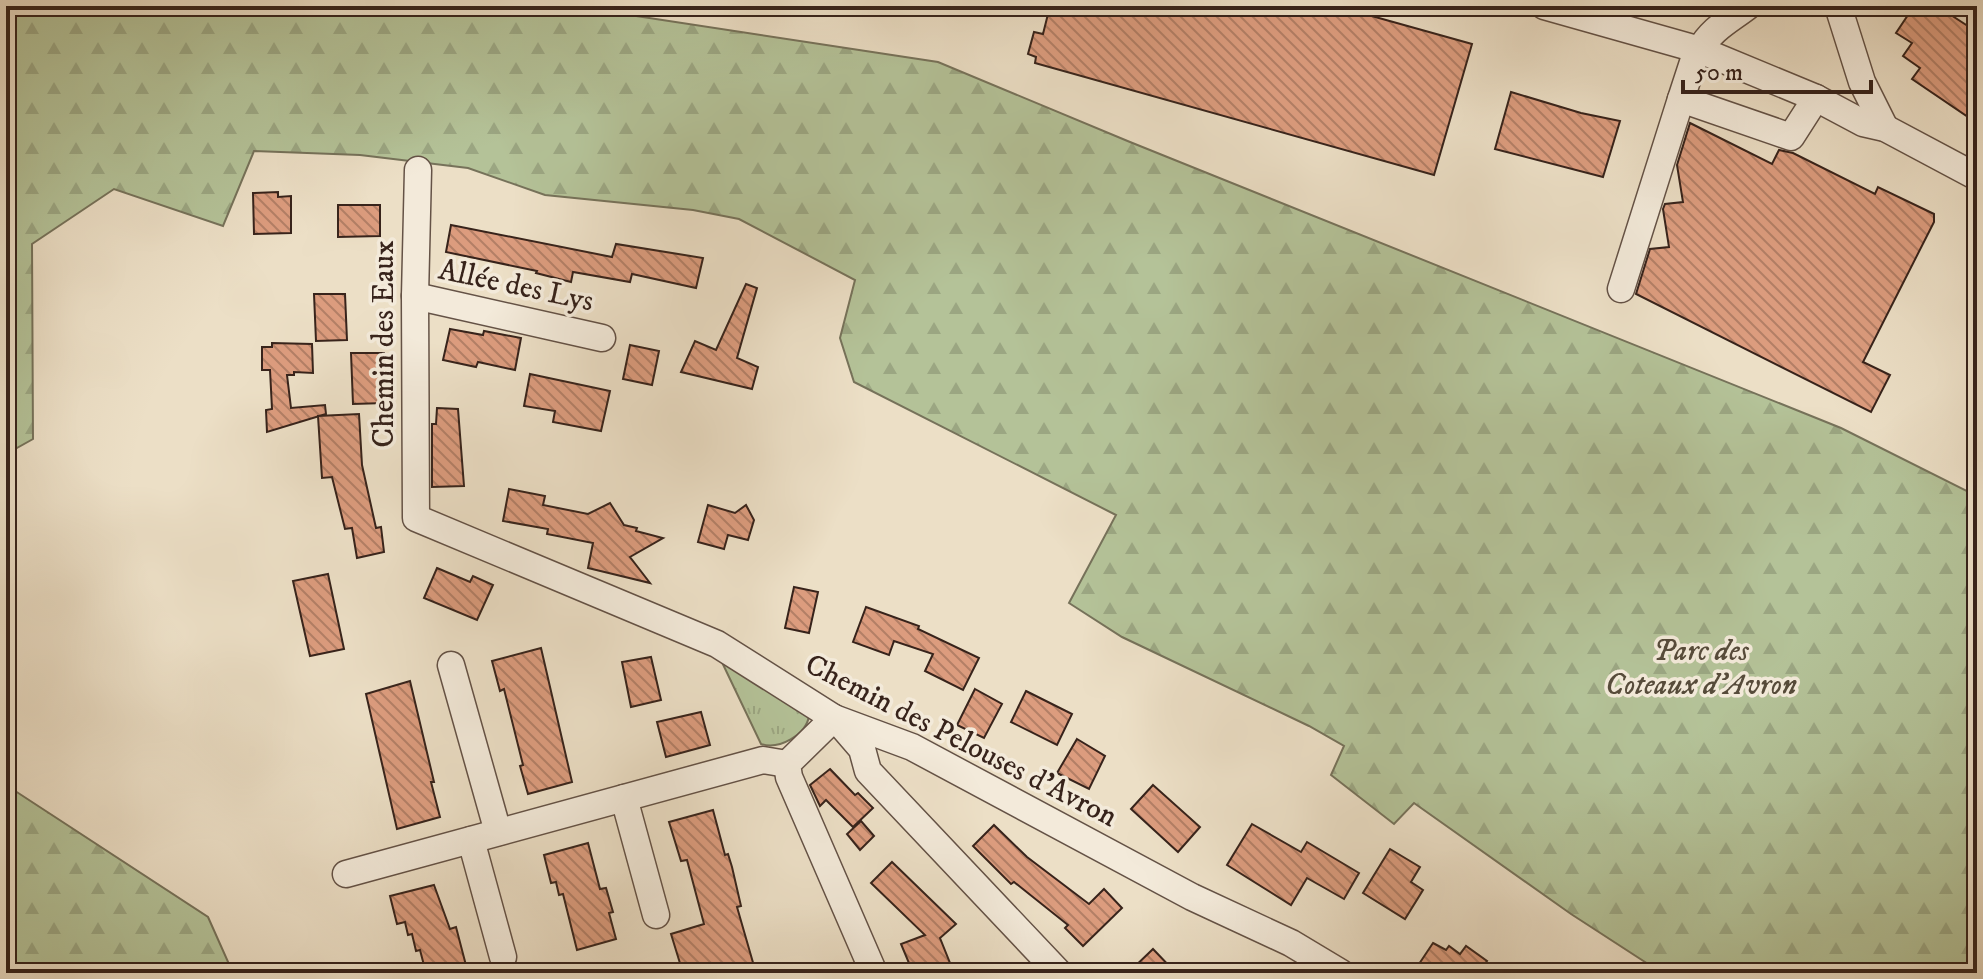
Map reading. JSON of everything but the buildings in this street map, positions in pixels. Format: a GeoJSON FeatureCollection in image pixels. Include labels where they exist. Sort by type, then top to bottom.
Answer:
{"type":"FeatureCollection","features":[{"type":"Feature","properties":{"kind":"street"},"geometry":{"type":"LineString","coordinates":[[1544,6],[1698,50],[1816,98],[1863,123],[1885,128],[1977,177]]}},
{"type":"Feature","properties":{"kind":"street"},"geometry":{"type":"LineString","coordinates":[[1621,289],[1698,50],[1713,30],[1748,6]]}},
{"type":"Feature","properties":{"kind":"street"},"geometry":{"type":"LineString","coordinates":[[1838,6],[1862,82],[1885,128]]}},
{"type":"Feature","properties":{"kind":"street"},"geometry":{"type":"LineString","coordinates":[[1681,99],[1791,137],[1816,98]]}},
{"type":"Feature","properties":{"kind":"street","name":"Chemin des Eaux"},"geometry":{"type":"LineString","coordinates":[[416,518],[418,170]]}},
{"type":"Feature","properties":{"kind":"street","name":"Allée des Lys"},"geometry":{"type":"LineString","coordinates":[[415,296],[602,338]]}},
{"type":"Feature","properties":{"kind":"street","name":"Chemin des Pelouses d'Avron"},"geometry":{"type":"LineString","coordinates":[[416,518],[717,644],[834,718],[912,747],[1192,897],[1291,943],[1341,973]]}},
{"type":"Feature","properties":{"kind":"street"},"geometry":{"type":"LineString","coordinates":[[451,665],[498,832]]}},
{"type":"Feature","properties":{"kind":"street"},"geometry":{"type":"LineString","coordinates":[[787,764],[834,718],[862,749],[868,771],[1059,973]]}},
{"type":"Feature","properties":{"kind":"street"},"geometry":{"type":"LineString","coordinates":[[346,874],[763,760],[787,764]]}},
{"type":"Feature","properties":{"kind":"street"},"geometry":{"type":"LineString","coordinates":[[787,764],[789,777],[874,973]]}},
{"type":"Feature","properties":{"kind":"street"},"geometry":{"type":"LineString","coordinates":[[624,798],[656,915]]}},
{"type":"Feature","properties":{"kind":"street"},"geometry":{"type":"LineString","coordinates":[[471,840],[503,957]]}},
{"type":"Feature","properties":{"kind":"green space","name":"Parc des Coteaux d'Avron"},"geometry":{"type":"Polygon","coordinates":[[[6,6],[400,6],[610,12],[938,62],[1841,428],[1977,496],[1977,973],[1662,973],[1571,914],[1414,803],[1394,824],[1331,775],[1344,746],[1309,726],[1122,637],[1069,603],[1116,515],[854,382],[840,338],[855,280],[739,219],[693,210],[545,195],[468,168],[360,155],[254,151],[223,226],[114,189],[32,244],[33,439],[6,454],[6,6]]]}},
{"type":"Feature","properties":{"kind":"green space"},"geometry":{"type":"Polygon","coordinates":[[[719,656],[809,716],[803,729],[783,743],[761,744],[719,656]]]}},
{"type":"Feature","properties":{"kind":"green space"},"geometry":{"type":"Polygon","coordinates":[[[6,785],[208,917],[233,973],[6,973],[6,785]]]}}]}
